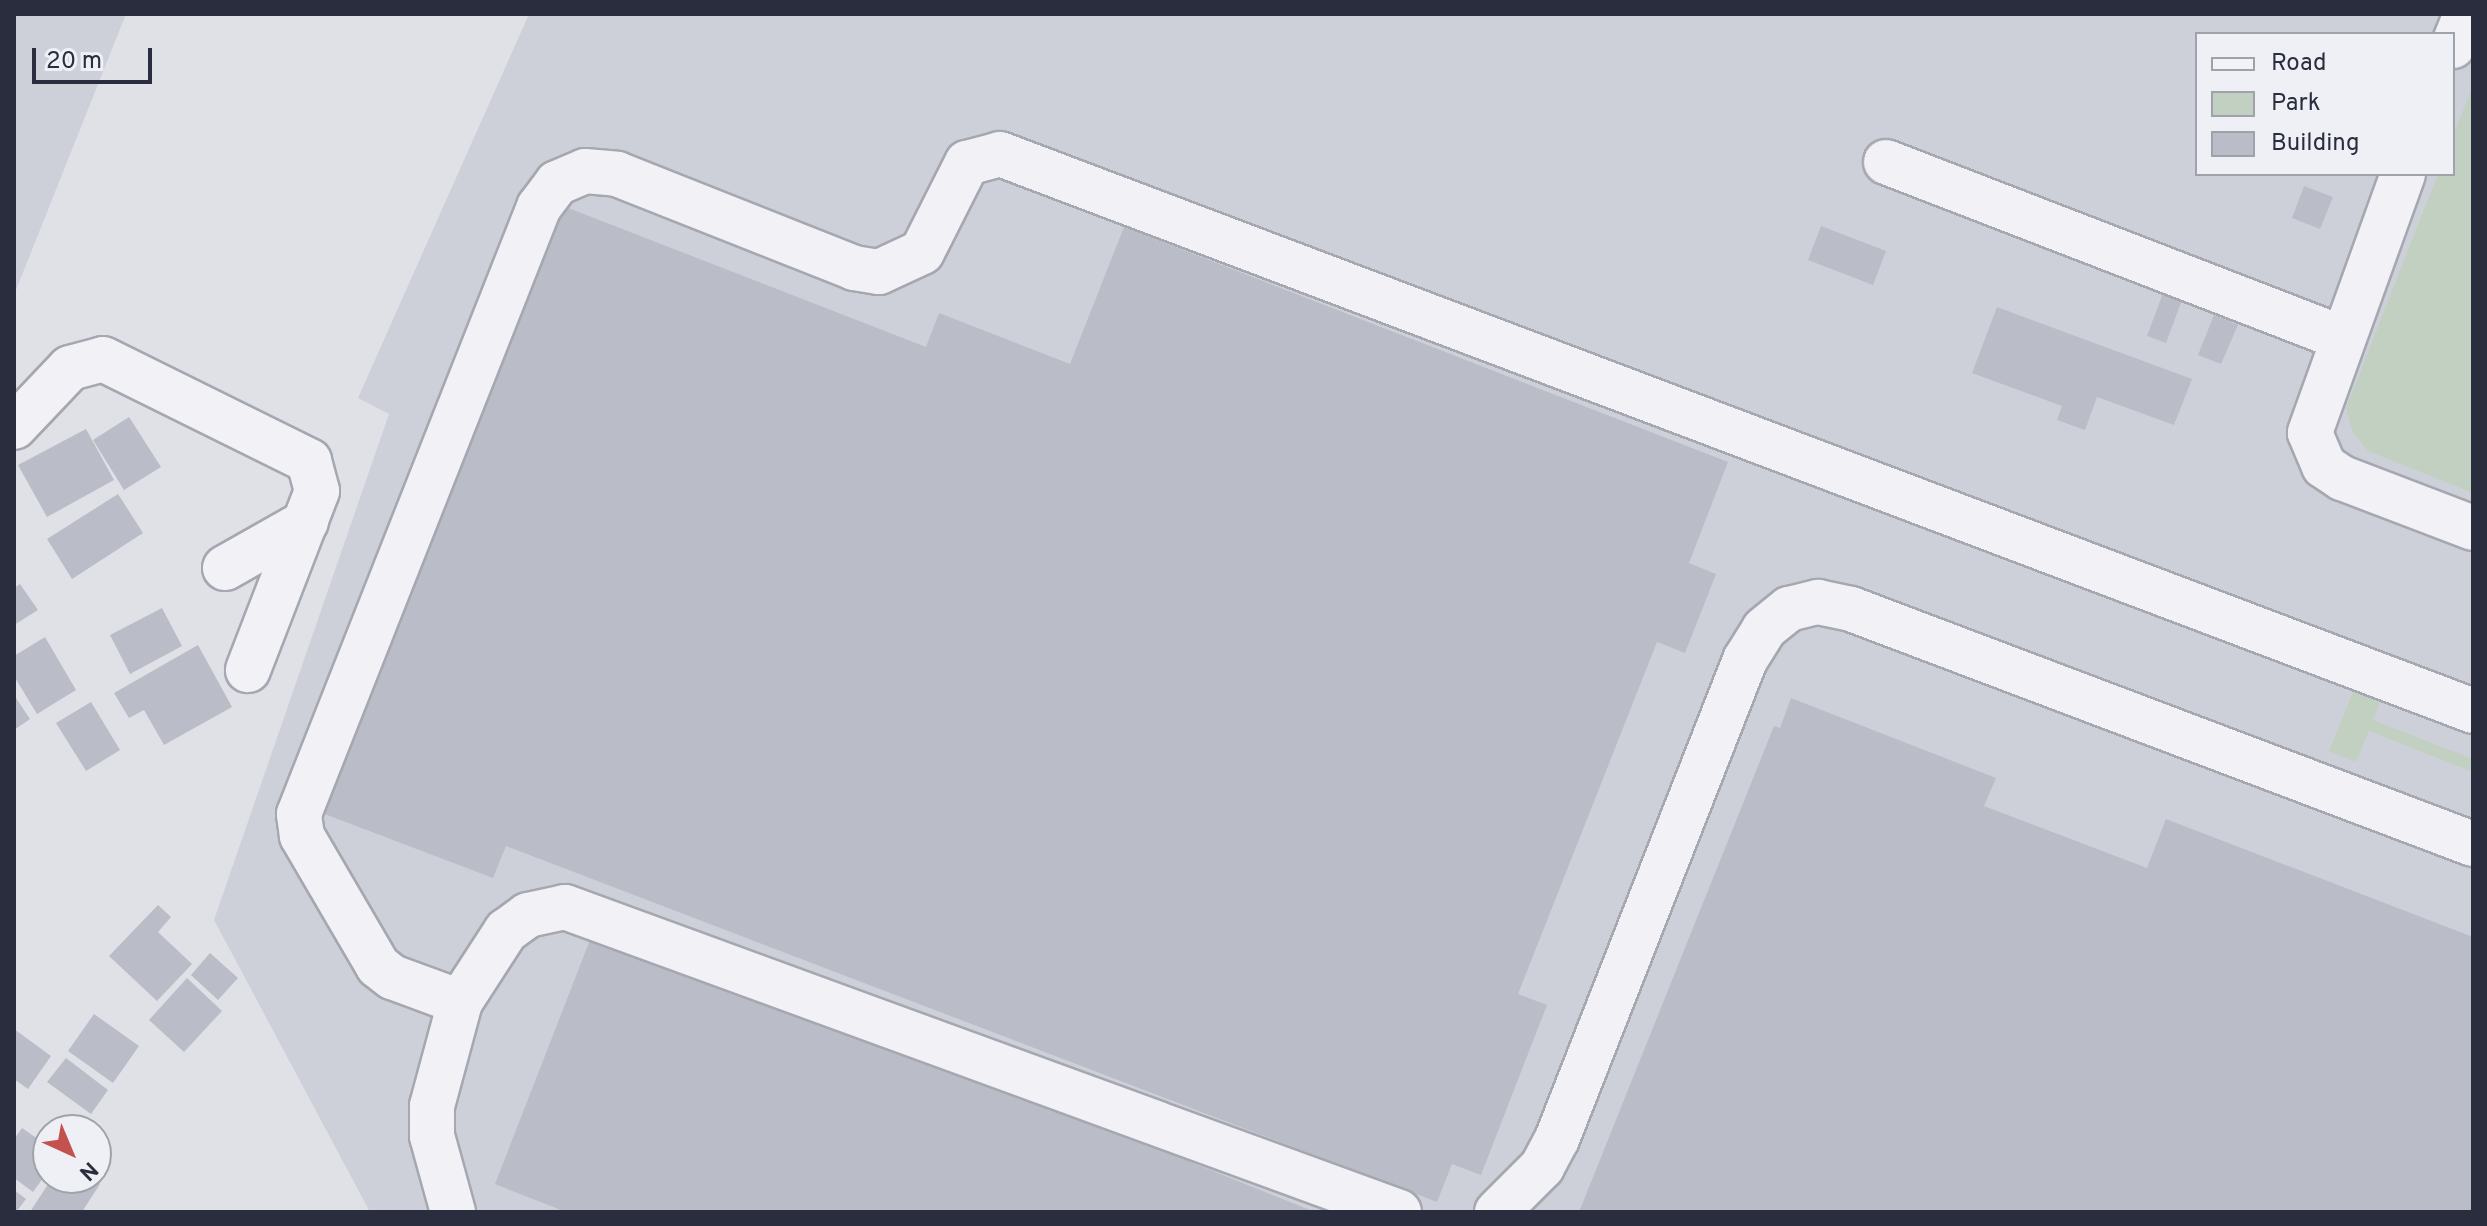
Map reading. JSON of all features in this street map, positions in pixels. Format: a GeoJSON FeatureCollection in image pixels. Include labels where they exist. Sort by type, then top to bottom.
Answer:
{"type":"FeatureCollection","features":[{"type":"Feature","properties":{"kind":"street"},"geometry":{"type":"LineString","coordinates":[[2455,41],[2466,14]]}},
{"type":"Feature","properties":{"kind":"street"},"geometry":{"type":"LineString","coordinates":[[460,1002],[392,977],[378,966],[302,836],[299,814],[539,207],[557,183],[585,171],[617,174],[854,268],[879,272],[907,264],[929,243],[967,163],[1000,154],[2473,711]]}},
{"type":"Feature","properties":{"kind":"street"},"geometry":{"type":"LineString","coordinates":[[1886,162],[2340,337]]}},
{"type":"Feature","properties":{"kind":"street"},"geometry":{"type":"LineString","coordinates":[[2402,176],[2340,337],[2310,433],[2324,466],[2473,528]]}},
{"type":"Feature","properties":{"kind":"street"},"geometry":{"type":"LineString","coordinates":[[14,427],[70,368],[103,359],[301,454],[318,480],[306,522],[248,670]]}},
{"type":"Feature","properties":{"kind":"street"},"geometry":{"type":"LineString","coordinates":[[225,568],[306,522]]}},
{"type":"Feature","properties":{"kind":"street"},"geometry":{"type":"LineString","coordinates":[[1497,1212],[1542,1167],[1557,1139],[1745,660],[1764,629],[1789,609],[1818,602],[1851,609],[2473,844]]}},
{"type":"Feature","properties":{"kind":"street"},"geometry":{"type":"LineString","coordinates":[[453,1212],[432,1136],[432,1106],[460,1002],[490,949],[528,915],[546,908],[588,911],[1399,1212]]}},
{"type":"Feature","properties":{"kind":"shaded area"},"geometry":{"type":"Polygon","coordinates":[[[14,14],[126,14],[14,295],[14,14]]]}},
{"type":"Feature","properties":{"kind":"shaded area"},"geometry":{"type":"Polygon","coordinates":[[[529,14],[2473,14],[2473,1212],[370,1212],[214,920],[389,414],[358,398],[529,14]]]}},
{"type":"Feature","properties":{"kind":"green space"},"geometry":{"type":"Polygon","coordinates":[[[2473,85],[2473,493],[2368,451],[2353,433],[2346,408],[2437,176],[2455,176],[2455,131],[2473,85]]]}},
{"type":"Feature","properties":{"kind":"green space"},"geometry":{"type":"Polygon","coordinates":[[[2359,677],[2386,687],[2373,720],[2473,759],[2473,772],[2369,731],[2356,762],[2329,751],[2359,677]]]}},
{"type":"Feature","properties":{"kind":"building"},"geometry":{"type":"Polygon","coordinates":[[[2304,186],[2333,197],[2320,229],[2292,218],[2304,186]]]}},
{"type":"Feature","properties":{"kind":"building"},"geometry":{"type":"Polygon","coordinates":[[[558,204],[926,347],[939,313],[1070,364],[1124,227],[1728,462],[1689,563],[1716,574],[1685,653],[1657,642],[1518,994],[1547,1005],[1481,1175],[1452,1164],[1437,1202],[506,846],[493,878],[322,813],[558,204]]]}},
{"type":"Feature","properties":{"kind":"building"},"geometry":{"type":"Polygon","coordinates":[[[1821,226],[1886,251],[1873,285],[1808,260],[1821,226]]]}},
{"type":"Feature","properties":{"kind":"building"},"geometry":{"type":"Polygon","coordinates":[[[2163,293],[2182,300],[2166,343],[2147,336],[2163,293]]]}},
{"type":"Feature","properties":{"kind":"building"},"geometry":{"type":"Polygon","coordinates":[[[1997,307],[2192,379],[2174,425],[2097,397],[2085,430],[2057,420],[2062,406],[1972,373],[1997,307]]]}},
{"type":"Feature","properties":{"kind":"building"},"geometry":{"type":"Polygon","coordinates":[[[2214,315],[2238,325],[2221,364],[2198,355],[2214,315]]]}},
{"type":"Feature","properties":{"kind":"building"},"geometry":{"type":"Polygon","coordinates":[[[129,417],[161,467],[124,490],[93,440],[129,417]]]}},
{"type":"Feature","properties":{"kind":"building"},"geometry":{"type":"Polygon","coordinates":[[[86,429],[114,480],[47,517],[18,465],[86,429]]]}},
{"type":"Feature","properties":{"kind":"building"},"geometry":{"type":"Polygon","coordinates":[[[118,494],[143,533],[72,579],[47,539],[118,494]]]}},
{"type":"Feature","properties":{"kind":"building"},"geometry":{"type":"Polygon","coordinates":[[[20,584],[38,610],[14,625],[14,588],[20,584]]]}},
{"type":"Feature","properties":{"kind":"building"},"geometry":{"type":"Polygon","coordinates":[[[162,608],[182,646],[130,674],[110,635],[162,608]]]}},
{"type":"Feature","properties":{"kind":"building"},"geometry":{"type":"Polygon","coordinates":[[[45,637],[76,690],[37,714],[14,676],[14,656],[45,637]]]}},
{"type":"Feature","properties":{"kind":"building"},"geometry":{"type":"Polygon","coordinates":[[[198,645],[232,707],[164,745],[144,710],[129,718],[114,693],[198,645]]]}},
{"type":"Feature","properties":{"kind":"building"},"geometry":{"type":"Polygon","coordinates":[[[14,695],[30,719],[14,730],[14,695]]]}},
{"type":"Feature","properties":{"kind":"building"},"geometry":{"type":"Polygon","coordinates":[[[1791,698],[1996,778],[1984,806],[2147,868],[2166,819],[2473,937],[2473,1212],[1579,1212],[1774,726],[1780,728],[1791,698]]]}},
{"type":"Feature","properties":{"kind":"building"},"geometry":{"type":"Polygon","coordinates":[[[91,702],[120,750],[86,771],[56,723],[91,702]]]}},
{"type":"Feature","properties":{"kind":"building"},"geometry":{"type":"Polygon","coordinates":[[[158,905],[171,917],[158,932],[192,964],[157,1001],[109,956],[158,905]]]}},
{"type":"Feature","properties":{"kind":"building"},"geometry":{"type":"Polygon","coordinates":[[[590,940],[1039,1101],[1315,1212],[566,1212],[495,1184],[590,940]]]}},
{"type":"Feature","properties":{"kind":"building"},"geometry":{"type":"Polygon","coordinates":[[[210,953],[238,978],[218,1000],[191,975],[210,953]]]}},
{"type":"Feature","properties":{"kind":"building"},"geometry":{"type":"Polygon","coordinates":[[[187,978],[222,1011],[184,1052],[149,1020],[187,978]]]}},
{"type":"Feature","properties":{"kind":"building"},"geometry":{"type":"Polygon","coordinates":[[[94,1014],[139,1046],[113,1083],[68,1051],[94,1014]]]}},
{"type":"Feature","properties":{"kind":"building"},"geometry":{"type":"Polygon","coordinates":[[[14,1029],[51,1056],[28,1089],[14,1079],[14,1029]]]}},
{"type":"Feature","properties":{"kind":"building"},"geometry":{"type":"Polygon","coordinates":[[[66,1058],[108,1090],[91,1114],[47,1082],[66,1058]]]}},
{"type":"Feature","properties":{"kind":"building"},"geometry":{"type":"Polygon","coordinates":[[[22,1128],[32,1135],[32,1191],[14,1178],[14,1139],[22,1128]]]}},
{"type":"Feature","properties":{"kind":"building"},"geometry":{"type":"Polygon","coordinates":[[[14,1190],[26,1199],[16,1212],[14,1212],[14,1190]]]}},
{"type":"Feature","properties":{"kind":"building"},"geometry":{"type":"Polygon","coordinates":[[[42,1194],[94,1194],[82,1212],[30,1212],[42,1194]]]}}]}
